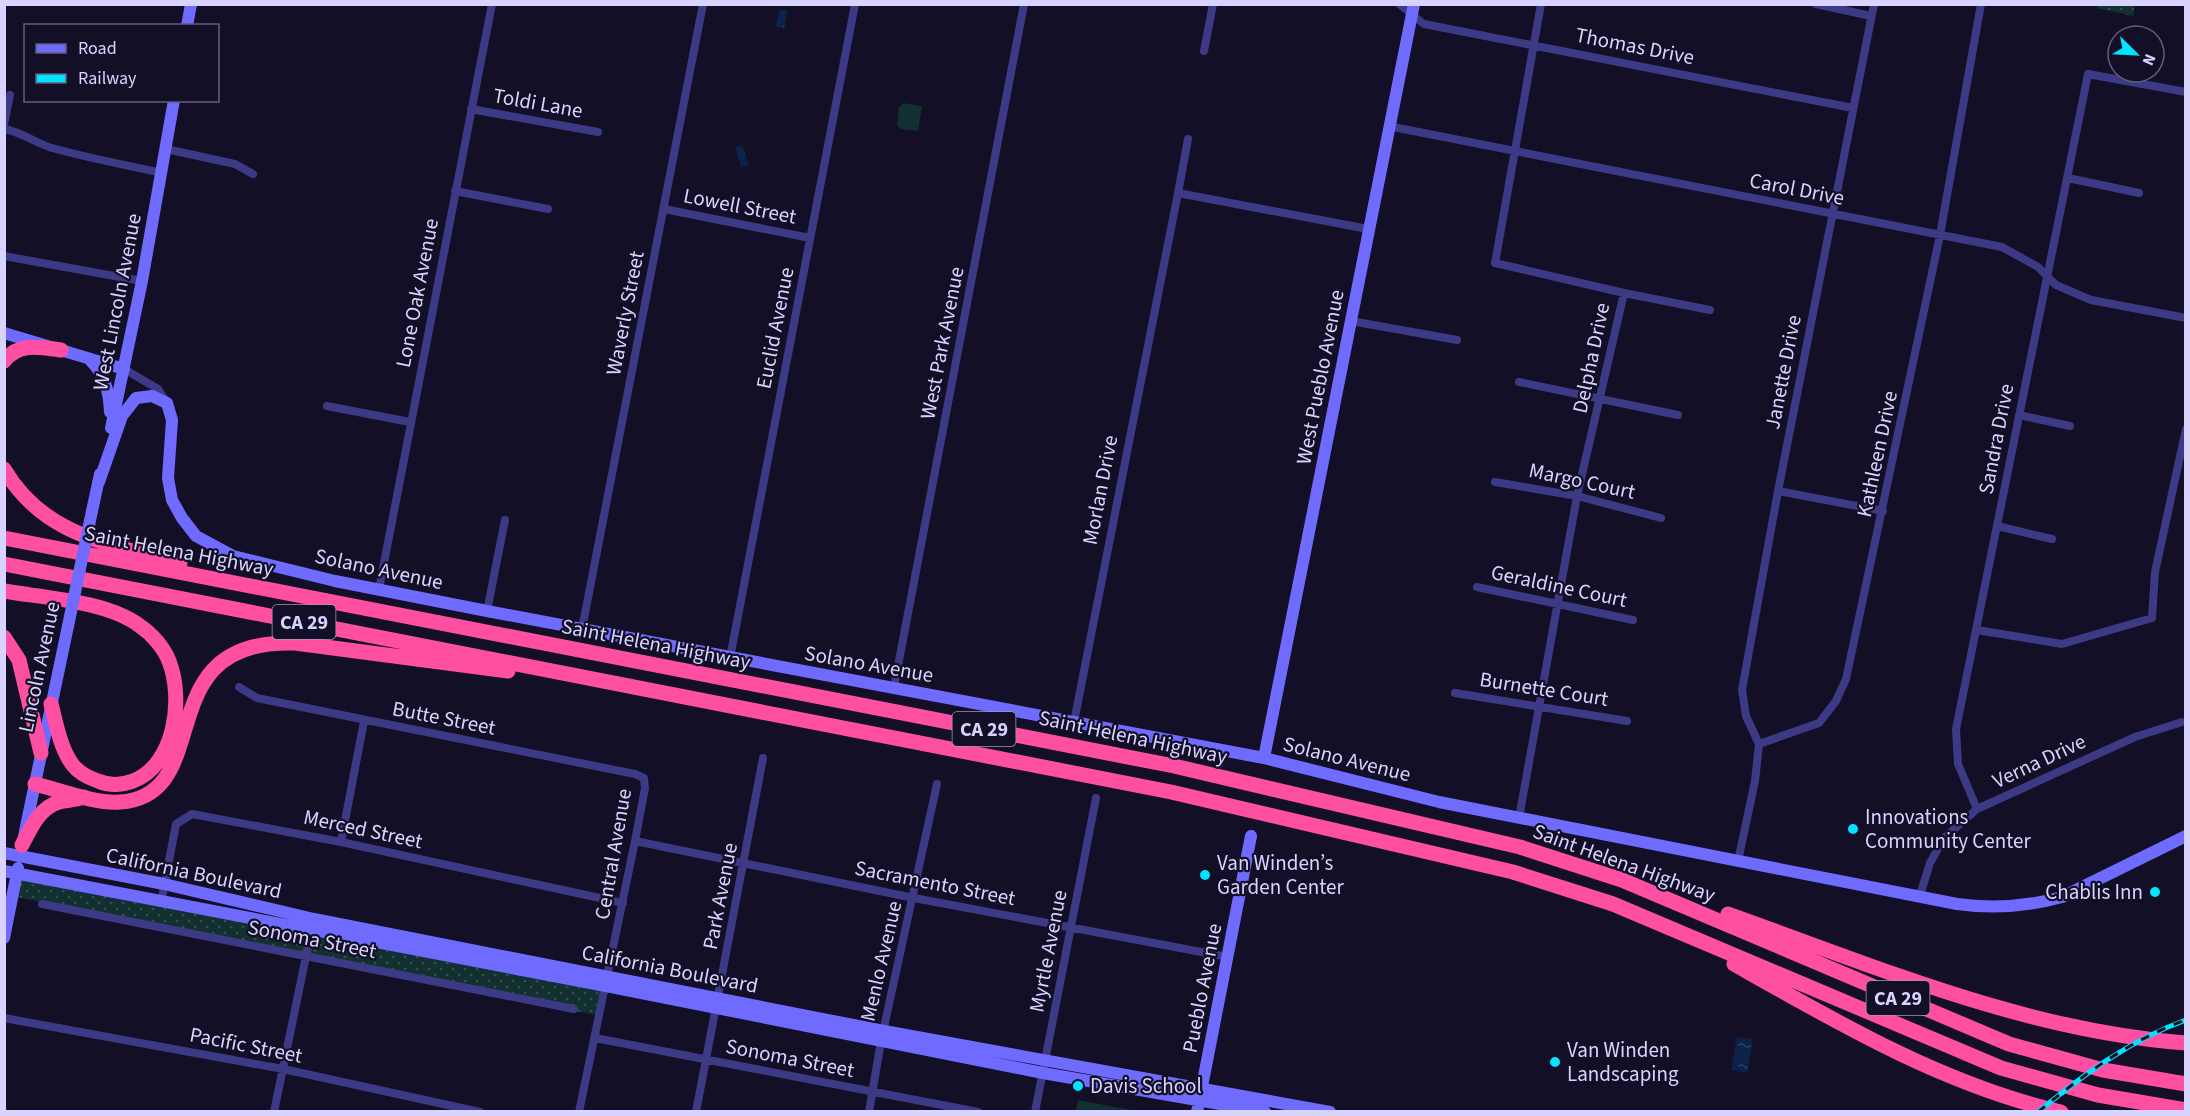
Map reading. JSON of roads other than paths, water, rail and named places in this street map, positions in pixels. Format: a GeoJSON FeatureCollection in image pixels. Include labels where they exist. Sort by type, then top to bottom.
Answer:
{"type":"FeatureCollection","features":[{"type":"Feature","properties":{"kind":"highway"},"geometry":{"type":"LineString","coordinates":[[4,361],[11,354],[27,347],[61,350]]}},
{"type":"Feature","properties":{"kind":"highway"},"geometry":{"type":"LineString","coordinates":[[4,470],[15,488],[32,506],[72,532],[231,577],[340,603]]}},
{"type":"Feature","properties":{"kind":"highway","name":"Saint Helena Highway"},"geometry":{"type":"LineString","coordinates":[[4,538],[1174,766],[1520,847],[1622,880],[2009,1044],[2103,1070],[2186,1084]]}},
{"type":"Feature","properties":{"kind":"highway","name":"Saint Helena Highway"},"geometry":{"type":"LineString","coordinates":[[4,564],[1171,792],[1513,872],[1563,886],[1663,924],[2001,1068],[2098,1095],[2186,1110]]}},
{"type":"Feature","properties":{"kind":"highway"},"geometry":{"type":"LineString","coordinates":[[4,591],[100,608],[121,615],[148,633],[168,660],[175,683],[175,708],[167,747],[158,764],[143,777],[124,784],[106,785],[88,777],[73,764],[63,747],[51,704]]}},
{"type":"Feature","properties":{"kind":"highway"},"geometry":{"type":"LineString","coordinates":[[4,637],[19,660],[41,753]]}},
{"type":"Feature","properties":{"kind":"highway"},"geometry":{"type":"LineString","coordinates":[[35,784],[119,802],[135,799],[156,788],[171,771],[180,750],[198,690],[210,671],[249,646],[272,642],[295,643],[474,667],[603,681]]}},
{"type":"Feature","properties":{"kind":"highway"},"geometry":{"type":"LineString","coordinates":[[21,851],[35,820],[46,809],[58,802],[87,796]]}},
{"type":"Feature","properties":{"kind":"highway"},"geometry":{"type":"LineString","coordinates":[[1622,880],[2042,1021],[2124,1038],[2186,1043]]}},
{"type":"Feature","properties":{"kind":"highway"},"geometry":{"type":"LineString","coordinates":[[1663,924],[1909,1058],[1990,1091],[2061,1112]]}},
{"type":"Feature","properties":{"kind":"street"},"geometry":{"type":"LineString","coordinates":[[188,24],[191,4]]}},
{"type":"Feature","properties":{"kind":"street","name":"Lone Oak Avenue"},"geometry":{"type":"LineString","coordinates":[[379,590],[492,4]]}},
{"type":"Feature","properties":{"kind":"street","name":"Waverly Street"},"geometry":{"type":"LineString","coordinates":[[582,629],[703,4]]}},
{"type":"Feature","properties":{"kind":"street","name":"Euclid Avenue"},"geometry":{"type":"LineString","coordinates":[[730,658],[855,4]]}},
{"type":"Feature","properties":{"kind":"street","name":"West Park Avenue"},"geometry":{"type":"LineString","coordinates":[[894,687],[1024,4]]}},
{"type":"Feature","properties":{"kind":"street"},"geometry":{"type":"LineString","coordinates":[[1204,51],[1213,4]]}},
{"type":"Feature","properties":{"kind":"street","name":"Thomas Drive"},"geometry":{"type":"LineString","coordinates":[[1399,4],[1413,10],[1424,24],[1853,108]]}},
{"type":"Feature","properties":{"kind":"street","name":"Delpha Drive"},"geometry":{"type":"LineString","coordinates":[[1519,818],[1577,496],[1623,293],[1495,263],[1541,4]]}},
{"type":"Feature","properties":{"kind":"street"},"geometry":{"type":"LineString","coordinates":[[1816,4],[1871,16]]}},
{"type":"Feature","properties":{"kind":"street","name":"Janette Drive"},"geometry":{"type":"LineString","coordinates":[[1759,744],[1746,716],[1742,690],[1778,491],[1874,4]]}},
{"type":"Feature","properties":{"kind":"street","name":"Kathleen Drive"},"geometry":{"type":"LineString","coordinates":[[1759,744],[1819,723],[1836,701],[1846,679],[1884,511],[1940,235],[1981,4]]}},
{"type":"Feature","properties":{"kind":"street","name":"West Pueblo Avenue"},"geometry":{"type":"LineString","coordinates":[[1264,758],[1388,126],[1413,10]]}},
{"type":"Feature","properties":{"kind":"street","name":"Sandra Drive"},"geometry":{"type":"LineString","coordinates":[[1977,809],[1958,764],[1956,729],[2088,74],[2186,92]]}},
{"type":"Feature","properties":{"kind":"street"},"geometry":{"type":"LineString","coordinates":[[4,124],[10,95]]}},
{"type":"Feature","properties":{"kind":"street","name":"West Lincoln Avenue"},"geometry":{"type":"LineString","coordinates":[[92,511],[142,281],[174,102]]}},
{"type":"Feature","properties":{"kind":"street","name":"Toldi Lane"},"geometry":{"type":"LineString","coordinates":[[471,109],[598,132]]}},
{"type":"Feature","properties":{"kind":"street","name":"Carol Drive"},"geometry":{"type":"LineString","coordinates":[[1388,126],[2002,247],[2038,267],[2056,285],[2091,300],[2186,318]]}},
{"type":"Feature","properties":{"kind":"street"},"geometry":{"type":"LineString","coordinates":[[4,129],[19,132],[39,144],[65,152],[162,173]]}},
{"type":"Feature","properties":{"kind":"street","name":"Morlan Drive"},"geometry":{"type":"LineString","coordinates":[[1074,722],[1188,139]]}},
{"type":"Feature","properties":{"kind":"street"},"geometry":{"type":"LineString","coordinates":[[166,149],[236,164],[253,174]]}},
{"type":"Feature","properties":{"kind":"street"},"geometry":{"type":"LineString","coordinates":[[2068,177],[2139,193]]}},
{"type":"Feature","properties":{"kind":"street"},"geometry":{"type":"LineString","coordinates":[[455,191],[548,210]]}},
{"type":"Feature","properties":{"kind":"street"},"geometry":{"type":"LineString","coordinates":[[1178,193],[1368,229]]}},
{"type":"Feature","properties":{"kind":"street","name":"Lowell Street"},"geometry":{"type":"LineString","coordinates":[[664,210],[810,238]]}},
{"type":"Feature","properties":{"kind":"street"},"geometry":{"type":"LineString","coordinates":[[4,256],[142,281]]}},
{"type":"Feature","properties":{"kind":"street"},"geometry":{"type":"LineString","coordinates":[[1623,293],[1710,310]]}},
{"type":"Feature","properties":{"kind":"street"},"geometry":{"type":"LineString","coordinates":[[1351,321],[1457,340]]}},
{"type":"Feature","properties":{"kind":"street"},"geometry":{"type":"LineString","coordinates":[[4,333],[124,369],[158,389],[167,403]]}},
{"type":"Feature","properties":{"kind":"street"},"geometry":{"type":"LineString","coordinates":[[89,359],[101,372],[106,384],[110,431]]}},
{"type":"Feature","properties":{"kind":"street"},"geometry":{"type":"LineString","coordinates":[[1519,382],[1678,415]]}},
{"type":"Feature","properties":{"kind":"street"},"geometry":{"type":"LineString","coordinates":[[99,482],[122,417],[130,405],[145,395],[159,398],[167,403]]}},
{"type":"Feature","properties":{"kind":"street","name":"Solano Avenue"},"geometry":{"type":"LineString","coordinates":[[167,403],[172,420],[168,478],[172,500],[182,519],[196,536],[213,547],[234,556],[379,590],[1264,758],[1422,798],[1987,908],[2015,908],[2044,902],[2070,893],[2186,836]]}},
{"type":"Feature","properties":{"kind":"street"},"geometry":{"type":"LineString","coordinates":[[327,406],[410,422]]}},
{"type":"Feature","properties":{"kind":"street"},"geometry":{"type":"LineString","coordinates":[[2019,415],[2070,426]]}},
{"type":"Feature","properties":{"kind":"street"},"geometry":{"type":"LineString","coordinates":[[1977,630],[2062,644],[2152,618],[2154,572],[2186,429]]}},
{"type":"Feature","properties":{"kind":"street","name":"Margo Court"},"geometry":{"type":"LineString","coordinates":[[1495,482],[1577,496],[1661,518]]}},
{"type":"Feature","properties":{"kind":"street"},"geometry":{"type":"LineString","coordinates":[[1778,491],[1884,511]]}},
{"type":"Feature","properties":{"kind":"street","name":"Lincoln Avenue"},"geometry":{"type":"LineString","coordinates":[[4,938],[11,873],[21,851],[92,511]]}},
{"type":"Feature","properties":{"kind":"street"},"geometry":{"type":"LineString","coordinates":[[487,611],[505,520]]}},
{"type":"Feature","properties":{"kind":"street"},"geometry":{"type":"LineString","coordinates":[[1997,526],[2052,539]]}},
{"type":"Feature","properties":{"kind":"street","name":"Geraldine Court"},"geometry":{"type":"LineString","coordinates":[[1477,587],[1633,620]]}},
{"type":"Feature","properties":{"kind":"street","name":"Butte Street"},"geometry":{"type":"LineString","coordinates":[[239,687],[257,698],[635,774],[644,778]]}},
{"type":"Feature","properties":{"kind":"street","name":"Burnette Court"},"geometry":{"type":"LineString","coordinates":[[1455,693],[1627,721]]}},
{"type":"Feature","properties":{"kind":"street"},"geometry":{"type":"LineString","coordinates":[[341,842],[364,721]]}},
{"type":"Feature","properties":{"kind":"street","name":"Verna Drive"},"geometry":{"type":"LineString","coordinates":[[1920,895],[1930,863],[1944,838],[1977,809],[2135,737],[2182,722]]}},
{"type":"Feature","properties":{"kind":"street"},"geometry":{"type":"LineString","coordinates":[[1738,861],[1755,781],[1759,744]]}},
{"type":"Feature","properties":{"kind":"street","name":"Park Avenue"},"geometry":{"type":"LineString","coordinates":[[696,1112],[745,863],[763,758]]}},
{"type":"Feature","properties":{"kind":"street","name":"Central Avenue"},"geometry":{"type":"LineString","coordinates":[[579,1112],[608,981],[645,788],[644,778]]}},
{"type":"Feature","properties":{"kind":"street","name":"Menlo Avenue"},"geometry":{"type":"LineString","coordinates":[[869,1112],[937,784]]}},
{"type":"Feature","properties":{"kind":"street","name":"Myrtle Avenue"},"geometry":{"type":"LineString","coordinates":[[1035,1112],[1096,798]]}},
{"type":"Feature","properties":{"kind":"street","name":"Merced Street"},"geometry":{"type":"LineString","coordinates":[[161,903],[176,824],[192,814],[341,842],[623,903]]}},
{"type":"Feature","properties":{"kind":"street","name":"Pueblo Avenue"},"geometry":{"type":"LineString","coordinates":[[1200,1100],[1251,836]]}},
{"type":"Feature","properties":{"kind":"street","name":"Sacramento Street"},"geometry":{"type":"LineString","coordinates":[[635,841],[914,898],[1228,957]]}},
{"type":"Feature","properties":{"kind":"street","name":"California Boulevard"},"geometry":{"type":"LineString","coordinates":[[4,853],[21,851],[164,884],[312,925]]}},
{"type":"Feature","properties":{"kind":"street","name":"California Boulevard"},"geometry":{"type":"LineString","coordinates":[[11,873],[161,903],[312,925],[608,981],[1265,1112]]}},
{"type":"Feature","properties":{"kind":"street","name":"Sonoma Street"},"geometry":{"type":"LineString","coordinates":[[42,904],[574,1009]]}},
{"type":"Feature","properties":{"kind":"street"},"geometry":{"type":"LineString","coordinates":[[274,1112],[312,925]]}},
{"type":"Feature","properties":{"kind":"street","name":"Pacific Street"},"geometry":{"type":"LineString","coordinates":[[4,1018],[283,1069],[480,1112]]}},
{"type":"Feature","properties":{"kind":"street","name":"Sonoma Street"},"geometry":{"type":"LineString","coordinates":[[595,1038],[978,1112]]}},
{"type":"Feature","properties":{"kind":"street","name":"California Boulevard"},"geometry":{"type":"LineString","coordinates":[[1200,1100],[1330,1112]]}},
{"type":"Feature","properties":{"kind":"water"},"geometry":{"type":"Polygon","coordinates":[[[780,9],[788,11],[784,28],[776,27],[780,9]]]}},
{"type":"Feature","properties":{"kind":"water"},"geometry":{"type":"Polygon","coordinates":[[[742,145],[749,165],[741,167],[735,147],[742,145]]]}},
{"type":"Feature","properties":{"kind":"water"},"geometry":{"type":"Polygon","coordinates":[[[1737,1037],[1753,1039],[1747,1073],[1731,1070],[1737,1037]]]}},
{"type":"Feature","properties":{"kind":"railway"},"geometry":{"type":"LineString","coordinates":[[2038,1112],[2072,1085],[2126,1048],[2186,1020]]}},
{"type":"Feature","properties":{"kind":"place","name":"Innovations Community Center"},"geometry":{"type":"Point","coordinates":[1853,829]}},
{"type":"Feature","properties":{"kind":"place","name":"Van Winden’s Garden Center"},"geometry":{"type":"Point","coordinates":[1205,875]}},
{"type":"Feature","properties":{"kind":"place","name":"Chablis Inn"},"geometry":{"type":"Point","coordinates":[2155,892]}},
{"type":"Feature","properties":{"kind":"place","name":"Van Winden Landscaping"},"geometry":{"type":"Point","coordinates":[1555,1062]}},
{"type":"Feature","properties":{"kind":"place","name":"Davis School"},"geometry":{"type":"Point","coordinates":[1078,1086]}}]}
